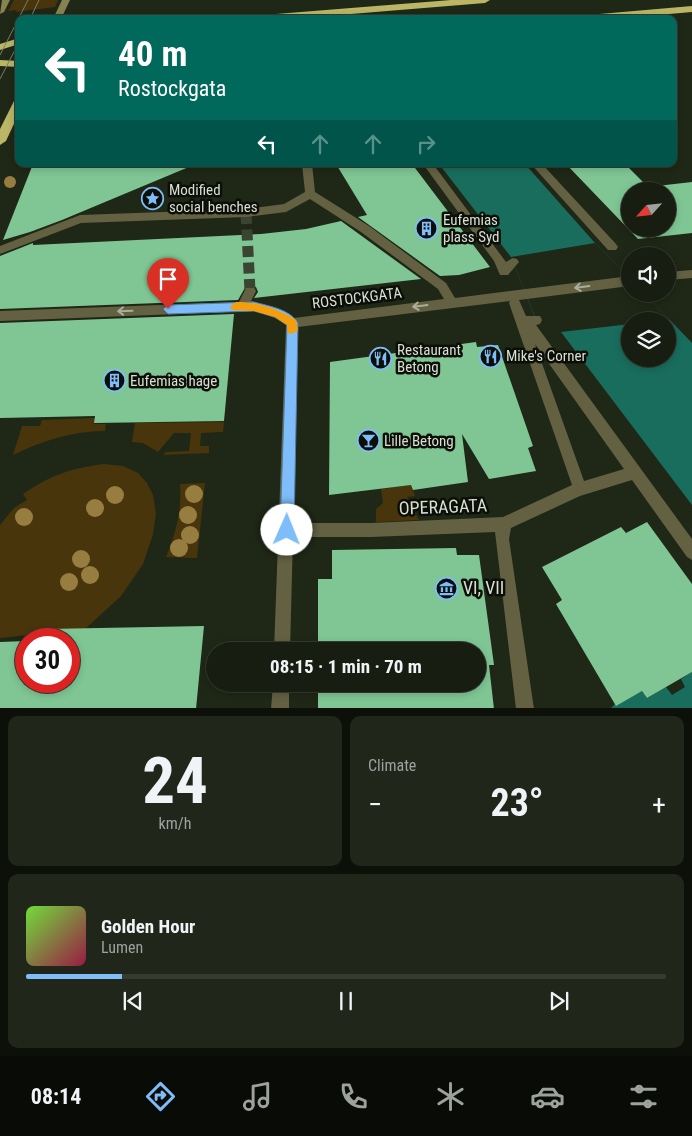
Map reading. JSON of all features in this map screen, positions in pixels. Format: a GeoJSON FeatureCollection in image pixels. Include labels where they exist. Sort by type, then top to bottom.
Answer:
{"type":"FeatureCollection","features":[{"type":"Feature","properties":{"kind":"highway"},"geometry":{"type":"LineString","coordinates":[[301,15],[485,0]]}},
{"type":"Feature","properties":{"kind":"highway"},"geometry":{"type":"LineString","coordinates":[[622,15],[692,9]]}},
{"type":"Feature","properties":{"kind":"highway"},"geometry":{"type":"LineString","coordinates":[[0,47],[15,42]]}},
{"type":"Feature","properties":{"kind":"highway"},"geometry":{"type":"LineString","coordinates":[[0,63],[15,64]]}},
{"type":"Feature","properties":{"kind":"highway"},"geometry":{"type":"LineString","coordinates":[[0,141],[15,109]]}},
{"type":"Feature","properties":{"kind":"street"},"geometry":{"type":"LineString","coordinates":[[0,12],[6,0]]}},
{"type":"Feature","properties":{"kind":"street"},"geometry":{"type":"LineString","coordinates":[[59,15],[66,0]]}},
{"type":"Feature","properties":{"kind":"street"},"geometry":{"type":"LineString","coordinates":[[307,167],[310,194]]}},
{"type":"Feature","properties":{"kind":"street"},"geometry":{"type":"LineString","coordinates":[[430,167],[499,259],[504,272],[513,262]]}},
{"type":"Feature","properties":{"kind":"street"},"geometry":{"type":"LineString","coordinates":[[539,167],[612,246]]}},
{"type":"Feature","properties":{"kind":"street"},"geometry":{"type":"LineString","coordinates":[[0,250],[80,219],[246,213],[286,208],[310,194]]}},
{"type":"Feature","properties":{"kind":"street"},"geometry":{"type":"LineString","coordinates":[[310,194],[364,229],[442,286],[451,302]]}},
{"type":"Feature","properties":{"kind":"street"},"geometry":{"type":"LineString","coordinates":[[676,275],[692,274]]}},
{"type":"Feature","properties":{"kind":"street","name":"ROSTOCKGATA"},"geometry":{"type":"LineString","coordinates":[[292,323],[621,282]]}},
{"type":"Feature","properties":{"kind":"street"},"geometry":{"type":"LineString","coordinates":[[243,306],[250,291]]}},
{"type":"Feature","properties":{"kind":"street"},"geometry":{"type":"LineString","coordinates":[[0,316],[254,306],[278,314],[292,323],[282,642]]}},
{"type":"Feature","properties":{"kind":"street"},"geometry":{"type":"LineString","coordinates":[[580,489],[516,306],[531,321],[634,473],[692,552]]}},
{"type":"Feature","properties":{"kind":"street"},"geometry":{"type":"LineString","coordinates":[[504,524],[580,489],[634,473]]}},
{"type":"Feature","properties":{"kind":"street","name":"OPERAGATA"},"geometry":{"type":"LineString","coordinates":[[287,530],[371,530],[504,524],[502,539],[525,708]]}},
{"type":"Feature","properties":{"kind":"street"},"geometry":{"type":"LineString","coordinates":[[280,692],[280,708]]}},
{"type":"Feature","properties":{"kind":"shaded area"},"geometry":{"type":"Polygon","coordinates":[[[14,0],[58,0],[55,7],[16,12],[17,10],[8,11],[14,0]]]}},
{"type":"Feature","properties":{"kind":"shaded area"},"geometry":{"type":"Polygon","coordinates":[[[95,418],[94,424],[106,424],[105,431],[69,435],[35,445],[13,455],[22,426],[40,426],[42,420],[95,418]]]}},
{"type":"Feature","properties":{"kind":"shaded area"},"geometry":{"type":"Polygon","coordinates":[[[224,422],[223,432],[201,433],[200,446],[209,446],[209,453],[163,455],[166,452],[189,451],[191,433],[174,433],[158,452],[143,443],[132,442],[135,423],[224,422]]]}},
{"type":"Feature","properties":{"kind":"shaded area"},"geometry":{"type":"Polygon","coordinates":[[[104,464],[123,466],[138,473],[147,483],[153,495],[156,514],[153,534],[143,564],[121,596],[85,629],[15,628],[15,636],[0,638],[0,525],[14,508],[27,500],[23,494],[52,477],[81,468],[104,464]]]}},
{"type":"Feature","properties":{"kind":"shaded area"},"geometry":{"type":"Polygon","coordinates":[[[205,483],[197,558],[166,557],[178,521],[180,484],[205,483]]]}},
{"type":"Feature","properties":{"kind":"shaded area"},"geometry":{"type":"Polygon","coordinates":[[[411,485],[415,496],[407,497],[419,520],[376,522],[376,509],[383,503],[381,489],[411,485]]]}},
{"type":"Feature","properties":{"kind":"water"},"geometry":{"type":"Polygon","coordinates":[[[441,167],[528,167],[595,243],[621,269],[621,302],[653,302],[662,312],[621,312],[621,367],[676,367],[676,326],[692,343],[692,531],[536,320],[511,257],[441,167]]]}},
{"type":"Feature","properties":{"kind":"water"},"geometry":{"type":"Polygon","coordinates":[[[692,672],[692,708],[611,708],[615,704],[642,691],[647,698],[666,687],[672,695],[685,687],[681,679],[692,672]]]}},
{"type":"Feature","properties":{"kind":"pier"},"geometry":{"type":"Polygon","coordinates":[[[595,243],[621,269],[621,302],[653,302],[662,312],[621,312],[621,325],[561,332],[692,505],[692,531],[542,334],[511,257],[595,243]]]}},
{"type":"Feature","properties":{"kind":"building"},"geometry":{"type":"Polygon","coordinates":[[[32,167],[189,167],[62,220],[3,240],[32,167]]]}},
{"type":"Feature","properties":{"kind":"building","name":"Eufemias plass Syd"},"geometry":{"type":"Polygon","coordinates":[[[338,167],[414,167],[490,267],[459,275],[440,276],[358,217],[367,215],[338,167]]]}},
{"type":"Feature","properties":{"kind":"building"},"geometry":{"type":"Polygon","coordinates":[[[569,167],[628,167],[643,182],[621,182],[621,221],[569,167]]]}},
{"type":"Feature","properties":{"kind":"building"},"geometry":{"type":"Polygon","coordinates":[[[692,182],[692,233],[676,235],[676,184],[692,182]]]}},
{"type":"Feature","properties":{"kind":"building"},"geometry":{"type":"Polygon","coordinates":[[[341,221],[421,279],[254,298],[258,292],[256,287],[246,286],[238,300],[0,309],[0,256],[33,243],[33,245],[261,234],[306,229],[341,221]]]}},
{"type":"Feature","properties":{"kind":"building","name":"Eufemias hage"},"geometry":{"type":"Polygon","coordinates":[[[234,314],[224,421],[94,423],[95,416],[0,418],[0,323],[234,314]]]}},
{"type":"Feature","properties":{"kind":"building"},"geometry":{"type":"Polygon","coordinates":[[[476,342],[477,347],[498,345],[533,446],[528,448],[536,471],[489,479],[462,434],[468,482],[413,490],[411,485],[329,495],[330,362],[476,342]]]}},
{"type":"Feature","properties":{"kind":"building"},"geometry":{"type":"Polygon","coordinates":[[[647,522],[692,584],[692,672],[647,698],[642,691],[616,706],[556,604],[562,600],[542,567],[621,527],[626,533],[647,522]]]}},
{"type":"Feature","properties":{"kind":"building"},"geometry":{"type":"Polygon","coordinates":[[[456,548],[457,555],[479,555],[494,665],[489,665],[494,708],[318,708],[318,692],[486,692],[486,642],[318,642],[318,579],[332,579],[332,550],[456,548]]]}},
{"type":"Feature","properties":{"kind":"building"},"geometry":{"type":"Polygon","coordinates":[[[204,626],[196,708],[0,708],[0,642],[15,641],[15,693],[80,693],[80,628],[204,626]]]}},
{"type":"Feature","properties":{"kind":"tunnel"},"geometry":{"type":"LineString","coordinates":[[246,213],[250,291]]}},
{"type":"Feature","properties":{"kind":"tram line"},"geometry":{"type":"LineString","coordinates":[[20,15],[28,0]]}},
{"type":"Feature","properties":{"kind":"tram line"},"geometry":{"type":"LineString","coordinates":[[32,15],[39,0]]}},
{"type":"Feature","properties":{"kind":"tram line"},"geometry":{"type":"LineString","coordinates":[[0,55],[15,26]]}},
{"type":"Feature","properties":{"kind":"tram line"},"geometry":{"type":"LineString","coordinates":[[0,79],[15,50]]}},
{"type":"Feature","properties":{"kind":"slow traffic"},"geometry":{"type":"LineString","coordinates":[[236,307],[254,306],[278,314],[292,323],[292,330]]}},
{"type":"Feature","properties":{"kind":"place","name":"Modified social benches"},"geometry":{"type":"Point","coordinates":[153,199]}},
{"type":"Feature","properties":{"kind":"place","name":"Eufemias plass Syd"},"geometry":{"type":"Point","coordinates":[427,229]}},
{"type":"Feature","properties":{"kind":"place","name":"Mike's Corner"},"geometry":{"type":"Point","coordinates":[490,356]}},
{"type":"Feature","properties":{"kind":"place","name":"Restaurant Betong"},"geometry":{"type":"Point","coordinates":[381,359]}},
{"type":"Feature","properties":{"kind":"place","name":"Eufemias hage"},"geometry":{"type":"Point","coordinates":[114,381]}},
{"type":"Feature","properties":{"kind":"place","name":"Lille Betong"},"geometry":{"type":"Point","coordinates":[368,441]}},
{"type":"Feature","properties":{"kind":"place","name":"VI, VII"},"geometry":{"type":"Point","coordinates":[447,588]}},
{"type":"Feature","properties":{"kind":"route"},"geometry":{"type":"LineString","coordinates":[[168,309],[254,306],[278,314],[292,323],[287,530]]}}]}
